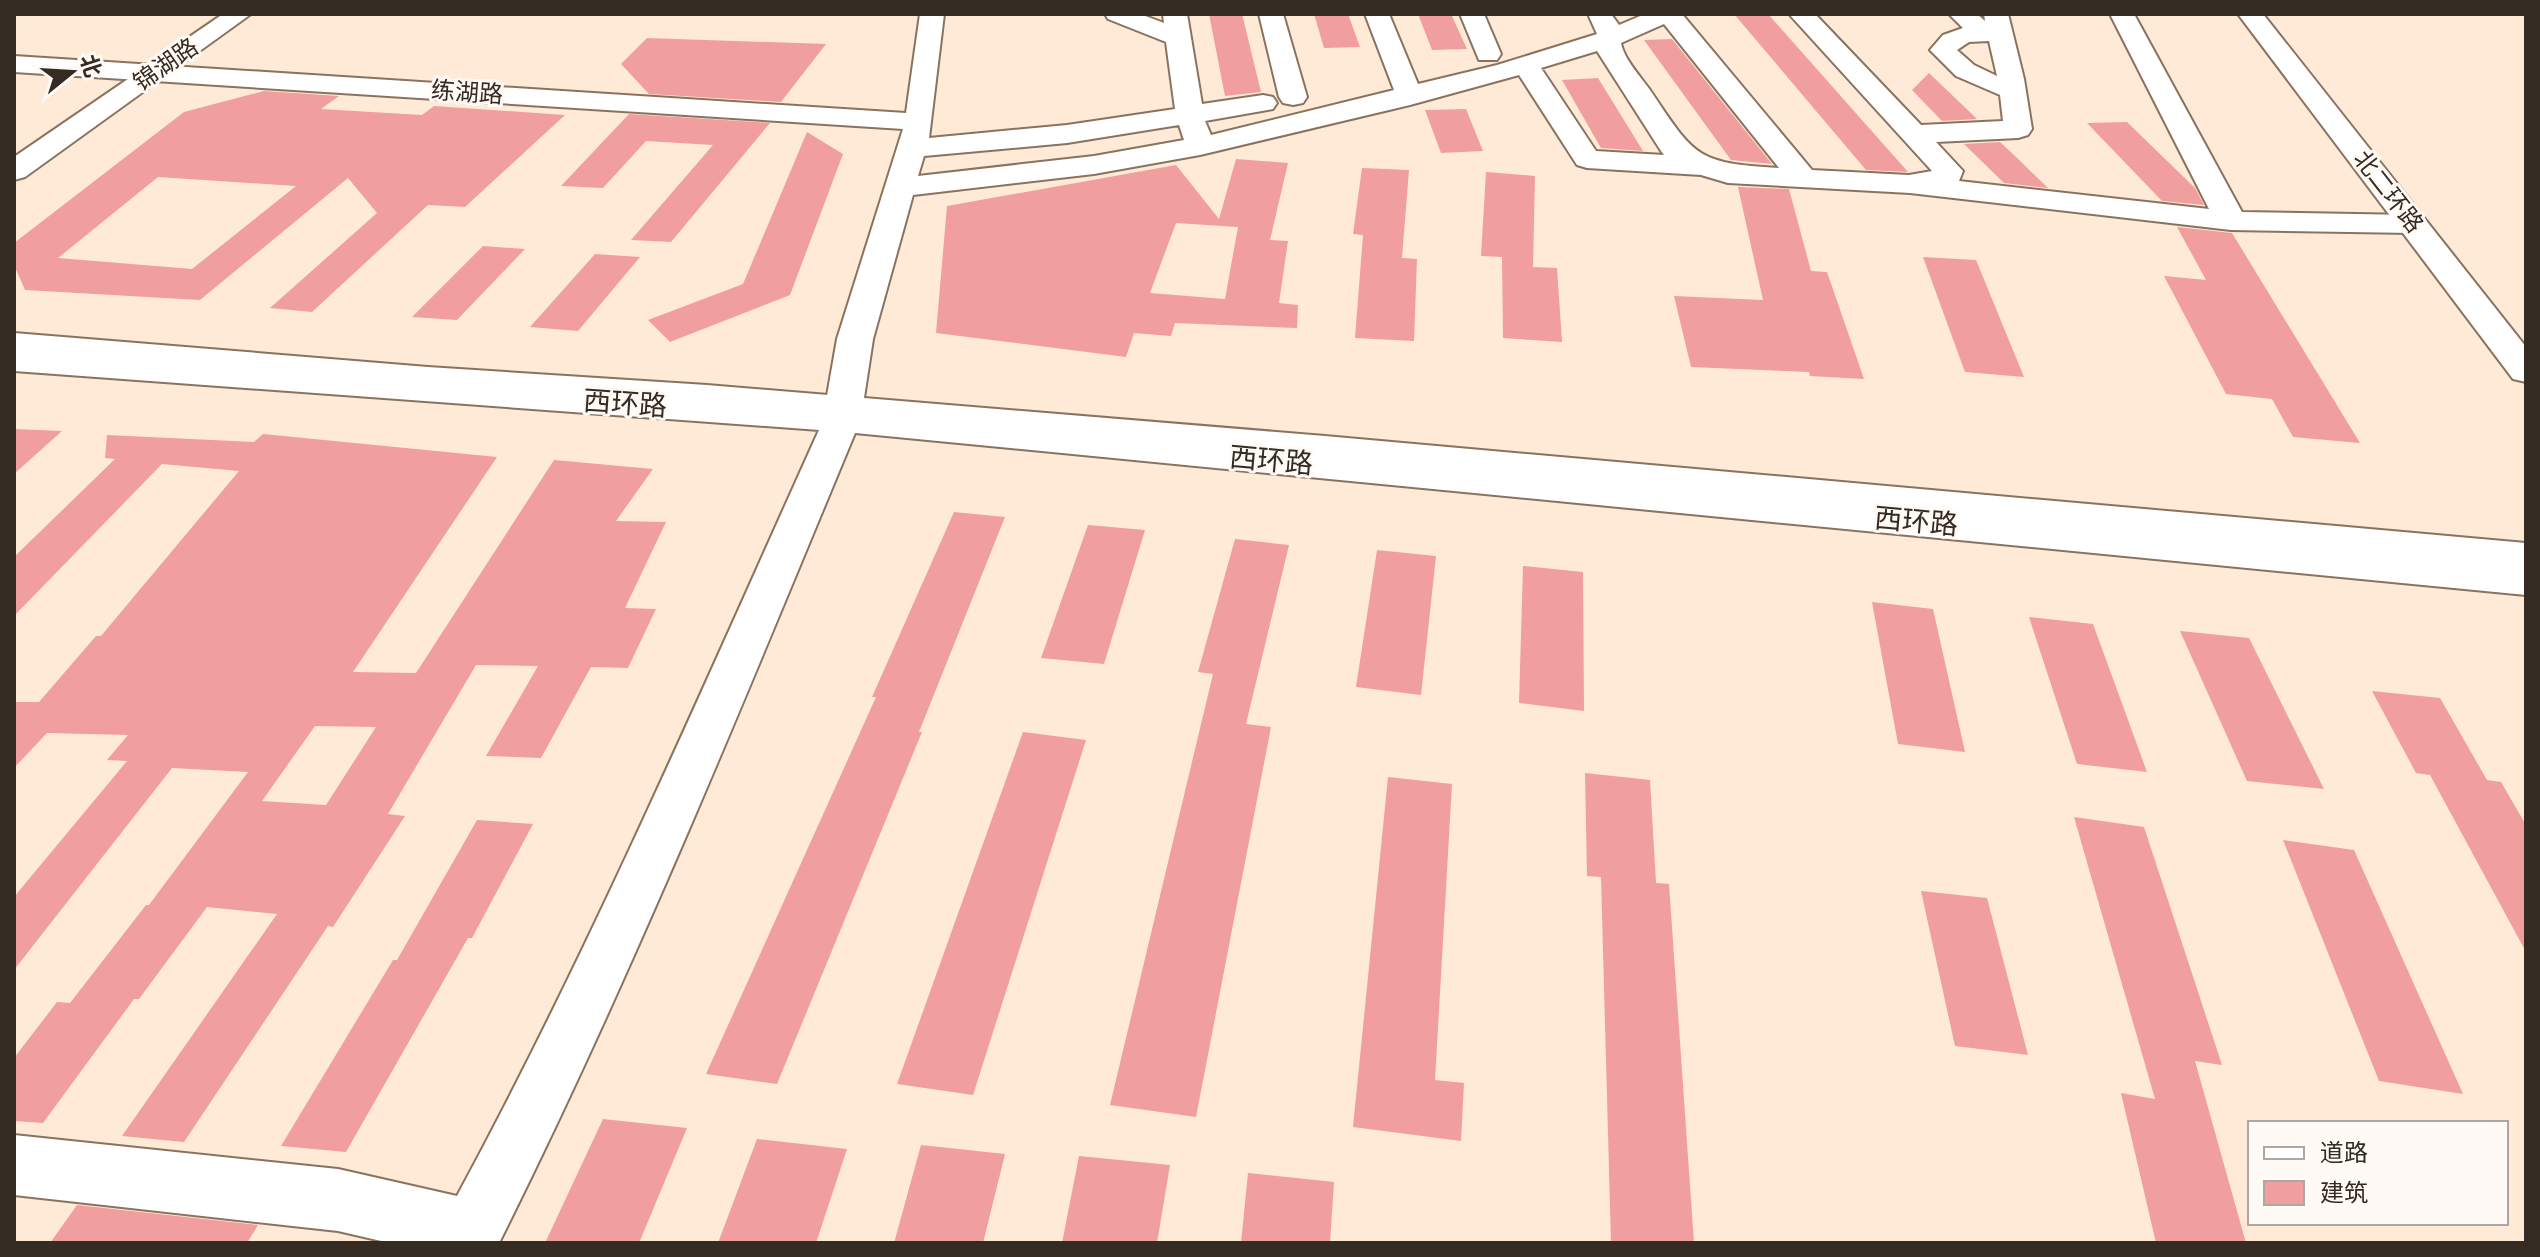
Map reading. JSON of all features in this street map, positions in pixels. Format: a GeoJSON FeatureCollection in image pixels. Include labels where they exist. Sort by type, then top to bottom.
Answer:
{"type":"FeatureCollection","features":[{"type":"Feature","properties":{"kind":"street","name":"锦湖路"},"geometry":{"type":"LineString","coordinates":[[14,171],[239,14]]}},
{"type":"Feature","properties":{"kind":"street"},"geometry":{"type":"LineString","coordinates":[[14,1165],[338,1200],[469,1237],[535,1110],[654,851],[843,414],[855,339],[910,152],[932,14]]}},
{"type":"Feature","properties":{"kind":"street"},"geometry":{"type":"LineString","coordinates":[[1117,14],[1177,26],[1190,117],[1200,146]]}},
{"type":"Feature","properties":{"kind":"street"},"geometry":{"type":"LineString","coordinates":[[1271,14],[1293,97]]}},
{"type":"Feature","properties":{"kind":"street"},"geometry":{"type":"LineString","coordinates":[[1377,14],[1405,86]]}},
{"type":"Feature","properties":{"kind":"street"},"geometry":{"type":"LineString","coordinates":[[1472,14],[1505,61],[1587,159],[1704,166]]}},
{"type":"Feature","properties":{"kind":"street"},"geometry":{"type":"LineString","coordinates":[[910,152],[1094,165],[1200,146],[1405,86],[1505,61],[1607,22],[1668,14],[1803,179]]}},
{"type":"Feature","properties":{"kind":"street"},"geometry":{"type":"LineString","coordinates":[[1801,14],[1948,171],[1946,178],[1909,184]]}},
{"type":"Feature","properties":{"kind":"street"},"geometry":{"type":"LineString","coordinates":[[1961,14],[1986,34],[1963,34],[1952,39],[1943,50],[1952,63],[1973,76],[2012,90]]}},
{"type":"Feature","properties":{"kind":"street"},"geometry":{"type":"LineString","coordinates":[[1914,134],[2018,129],[1996,14]]}},
{"type":"Feature","properties":{"kind":"street"},"geometry":{"type":"LineString","coordinates":[[2122,14],[2231,221]]}},
{"type":"Feature","properties":{"kind":"street","name":"北二环路"},"geometry":{"type":"LineString","coordinates":[[2250,14],[2526,371]]}},
{"type":"Feature","properties":{"kind":"street","name":"北二环路"},"geometry":{"type":"LineString","coordinates":[[2274,14],[2526,330]]}},
{"type":"Feature","properties":{"kind":"street"},"geometry":{"type":"LineString","coordinates":[[1607,22],[1609,49],[1676,151],[1728,174],[1909,184],[2231,221],[2412,224]]}},
{"type":"Feature","properties":{"kind":"street","name":"练湖路"},"geometry":{"type":"LineString","coordinates":[[14,64],[155,73],[910,152]]}},
{"type":"Feature","properties":{"kind":"street"},"geometry":{"type":"LineString","coordinates":[[910,152],[1190,117],[1293,97],[1405,86]]}},
{"type":"Feature","properties":{"kind":"street","name":"西环路"},"geometry":{"type":"LineString","coordinates":[[14,344],[843,414],[1749,485],[2526,557]]}},
{"type":"Feature","properties":{"kind":"street","name":"西环路"},"geometry":{"type":"LineString","coordinates":[[14,360],[843,414],[2526,580]]}},
{"type":"Feature","properties":{"kind":"building"},"geometry":{"type":"Polygon","coordinates":[[[1209,14],[1242,14],[1261,92],[1225,96],[1209,14]]]}},
{"type":"Feature","properties":{"kind":"building"},"geometry":{"type":"Polygon","coordinates":[[[1314,14],[1348,14],[1360,47],[1324,48],[1314,14]]]}},
{"type":"Feature","properties":{"kind":"building"},"geometry":{"type":"Polygon","coordinates":[[[1418,14],[1451,14],[1467,49],[1432,50],[1418,14]]]}},
{"type":"Feature","properties":{"kind":"building"},"geometry":{"type":"Polygon","coordinates":[[[1734,14],[1768,14],[1908,172],[1866,170],[1734,14]]]}},
{"type":"Feature","properties":{"kind":"building"},"geometry":{"type":"Polygon","coordinates":[[[647,38],[826,44],[781,102],[649,94],[621,64],[647,38]]]}},
{"type":"Feature","properties":{"kind":"building"},"geometry":{"type":"Polygon","coordinates":[[[1672,39],[1772,164],[1731,160],[1644,40],[1672,39]]]}},
{"type":"Feature","properties":{"kind":"building"},"geometry":{"type":"Polygon","coordinates":[[[1929,73],[1977,119],[1942,121],[1912,90],[1929,73]]]}},
{"type":"Feature","properties":{"kind":"building"},"geometry":{"type":"Polygon","coordinates":[[[1598,78],[1643,151],[1601,148],[1562,80],[1598,78]]]}},
{"type":"Feature","properties":{"kind":"building"},"geometry":{"type":"Polygon","coordinates":[[[264,91],[339,96],[321,109],[422,115],[434,106],[565,115],[465,207],[428,205],[312,312],[270,308],[377,213],[348,178],[200,300],[25,290],[14,265],[14,243],[184,112],[264,91]],[[158,177],[58,258],[192,269],[296,186],[158,177]]]}},
{"type":"Feature","properties":{"kind":"building"},"geometry":{"type":"Polygon","coordinates":[[[1466,109],[1483,151],[1441,153],[1425,110],[1466,109]]]}},
{"type":"Feature","properties":{"kind":"building"},"geometry":{"type":"Polygon","coordinates":[[[629,114],[770,123],[671,242],[631,240],[713,145],[646,141],[603,188],[561,186],[629,114]]]}},
{"type":"Feature","properties":{"kind":"building"},"geometry":{"type":"Polygon","coordinates":[[[2127,122],[2195,188],[2204,205],[2162,201],[2087,123],[2127,122]]]}},
{"type":"Feature","properties":{"kind":"building"},"geometry":{"type":"Polygon","coordinates":[[[807,132],[843,154],[790,295],[670,342],[648,320],[743,284],[807,132]]]}},
{"type":"Feature","properties":{"kind":"building"},"geometry":{"type":"Polygon","coordinates":[[[2000,142],[2048,188],[2004,183],[1964,144],[2000,142]]]}},
{"type":"Feature","properties":{"kind":"building"},"geometry":{"type":"Polygon","coordinates":[[[1236,159],[1288,163],[1270,240],[1288,241],[1279,303],[1298,305],[1297,328],[1175,323],[1171,336],[1134,333],[1126,357],[936,333],[947,206],[1176,165],[1219,219],[1236,159]],[[1176,223],[1150,293],[1225,299],[1238,227],[1176,223]]]}},
{"type":"Feature","properties":{"kind":"building"},"geometry":{"type":"Polygon","coordinates":[[[1362,168],[1409,170],[1402,258],[1417,259],[1414,341],[1355,338],[1363,235],[1353,234],[1362,168]]]}},
{"type":"Feature","properties":{"kind":"building"},"geometry":{"type":"Polygon","coordinates":[[[1486,172],[1535,176],[1533,267],[1557,268],[1562,342],[1503,338],[1502,257],[1481,256],[1486,172]]]}},
{"type":"Feature","properties":{"kind":"building"},"geometry":{"type":"Polygon","coordinates":[[[1738,187],[1789,189],[1811,271],[1827,272],[1864,379],[1810,376],[1809,372],[1691,367],[1674,296],[1763,300],[1738,187]]]}},
{"type":"Feature","properties":{"kind":"building"},"geometry":{"type":"Polygon","coordinates":[[[2177,227],[2232,233],[2360,443],[2293,437],[2272,399],[2226,394],[2164,276],[2206,280],[2177,227]]]}},
{"type":"Feature","properties":{"kind":"building"},"geometry":{"type":"Polygon","coordinates":[[[483,246],[525,249],[457,320],[412,317],[483,246]]]}},
{"type":"Feature","properties":{"kind":"building"},"geometry":{"type":"Polygon","coordinates":[[[595,254],[640,257],[578,331],[530,327],[595,254]]]}},
{"type":"Feature","properties":{"kind":"building"},"geometry":{"type":"Polygon","coordinates":[[[1923,257],[1976,260],[2024,377],[1965,372],[1923,257]]]}},
{"type":"Feature","properties":{"kind":"building"},"geometry":{"type":"Polygon","coordinates":[[[14,429],[62,431],[14,474],[14,429]]]}},
{"type":"Feature","properties":{"kind":"building"},"geometry":{"type":"Polygon","coordinates":[[[263,434],[497,457],[353,672],[416,673],[554,460],[653,469],[616,521],[666,522],[625,608],[656,609],[628,668],[591,667],[541,758],[486,756],[538,666],[476,665],[388,814],[405,816],[333,927],[328,926],[184,1142],[122,1136],[277,914],[207,907],[139,999],[134,999],[43,1123],[14,1121],[14,1058],[57,1002],[70,1003],[149,905],[248,772],[172,768],[14,970],[14,897],[127,761],[107,760],[128,735],[47,733],[14,768],[14,702],[39,702],[96,636],[101,636],[239,471],[162,464],[14,616],[14,557],[115,459],[105,458],[107,435],[254,442],[263,434]],[[315,726],[262,801],[326,805],[376,727],[315,726]]]}},
{"type":"Feature","properties":{"kind":"building"},"geometry":{"type":"Polygon","coordinates":[[[954,512],[1005,517],[919,732],[922,732],[777,1084],[706,1074],[876,697],[872,697],[954,512]]]}},
{"type":"Feature","properties":{"kind":"building"},"geometry":{"type":"Polygon","coordinates":[[[1088,525],[1145,530],[1104,664],[1041,658],[1088,525]]]}},
{"type":"Feature","properties":{"kind":"building"},"geometry":{"type":"Polygon","coordinates":[[[1235,539],[1289,545],[1246,724],[1271,727],[1196,1117],[1110,1105],[1213,674],[1198,672],[1235,539]]]}},
{"type":"Feature","properties":{"kind":"building"},"geometry":{"type":"Polygon","coordinates":[[[1377,550],[1436,556],[1421,695],[1356,687],[1377,550]]]}},
{"type":"Feature","properties":{"kind":"building"},"geometry":{"type":"Polygon","coordinates":[[[1523,566],[1583,572],[1584,711],[1519,703],[1523,566]]]}},
{"type":"Feature","properties":{"kind":"building"},"geometry":{"type":"Polygon","coordinates":[[[1872,602],[1933,609],[1965,752],[1898,744],[1872,602]]]}},
{"type":"Feature","properties":{"kind":"building"},"geometry":{"type":"Polygon","coordinates":[[[2029,617],[2093,624],[2147,772],[2077,764],[2029,617]]]}},
{"type":"Feature","properties":{"kind":"building"},"geometry":{"type":"Polygon","coordinates":[[[2180,631],[2249,638],[2324,789],[2247,781],[2180,631]]]}},
{"type":"Feature","properties":{"kind":"building"},"geometry":{"type":"Polygon","coordinates":[[[2372,691],[2440,698],[2487,780],[2501,782],[2526,825],[2526,952],[2430,775],[2416,773],[2372,691]]]}},
{"type":"Feature","properties":{"kind":"building"},"geometry":{"type":"Polygon","coordinates":[[[1023,732],[1086,740],[973,1095],[897,1084],[1023,732]]]}},
{"type":"Feature","properties":{"kind":"building"},"geometry":{"type":"Polygon","coordinates":[[[1585,773],[1650,780],[1656,883],[1669,884],[1694,1243],[1611,1243],[1601,877],[1587,876],[1585,773]]]}},
{"type":"Feature","properties":{"kind":"building"},"geometry":{"type":"Polygon","coordinates":[[[1388,777],[1452,784],[1435,1080],[1464,1083],[1461,1141],[1353,1127],[1388,777]]]}},
{"type":"Feature","properties":{"kind":"building"},"geometry":{"type":"Polygon","coordinates":[[[2074,817],[2144,827],[2222,1065],[2195,1061],[2246,1243],[2156,1243],[2121,1093],[2155,1099],[2074,817]]]}},
{"type":"Feature","properties":{"kind":"building"},"geometry":{"type":"Polygon","coordinates":[[[477,820],[533,824],[472,938],[468,938],[346,1152],[281,1146],[393,960],[397,960],[477,820]]]}},
{"type":"Feature","properties":{"kind":"building"},"geometry":{"type":"Polygon","coordinates":[[[2283,840],[2354,850],[2463,1094],[2379,1081],[2283,840]]]}},
{"type":"Feature","properties":{"kind":"building"},"geometry":{"type":"Polygon","coordinates":[[[1921,891],[1987,898],[2028,1055],[1955,1046],[1921,891]]]}},
{"type":"Feature","properties":{"kind":"building"},"geometry":{"type":"Polygon","coordinates":[[[603,1119],[687,1128],[639,1243],[545,1243],[603,1119]]]}},
{"type":"Feature","properties":{"kind":"building"},"geometry":{"type":"Polygon","coordinates":[[[757,1139],[847,1149],[816,1243],[718,1243],[757,1139]]]}},
{"type":"Feature","properties":{"kind":"building"},"geometry":{"type":"Polygon","coordinates":[[[921,1145],[1005,1154],[983,1243],[894,1243],[921,1145]]]}},
{"type":"Feature","properties":{"kind":"building"},"geometry":{"type":"Polygon","coordinates":[[[1079,1156],[1170,1165],[1157,1243],[1062,1243],[1079,1156]]]}},
{"type":"Feature","properties":{"kind":"building"},"geometry":{"type":"Polygon","coordinates":[[[1248,1173],[1334,1182],[1330,1243],[1241,1243],[1248,1173]]]}},
{"type":"Feature","properties":{"kind":"building"},"geometry":{"type":"Polygon","coordinates":[[[77,1205],[258,1225],[247,1243],[50,1243],[77,1205]]]}}]}
